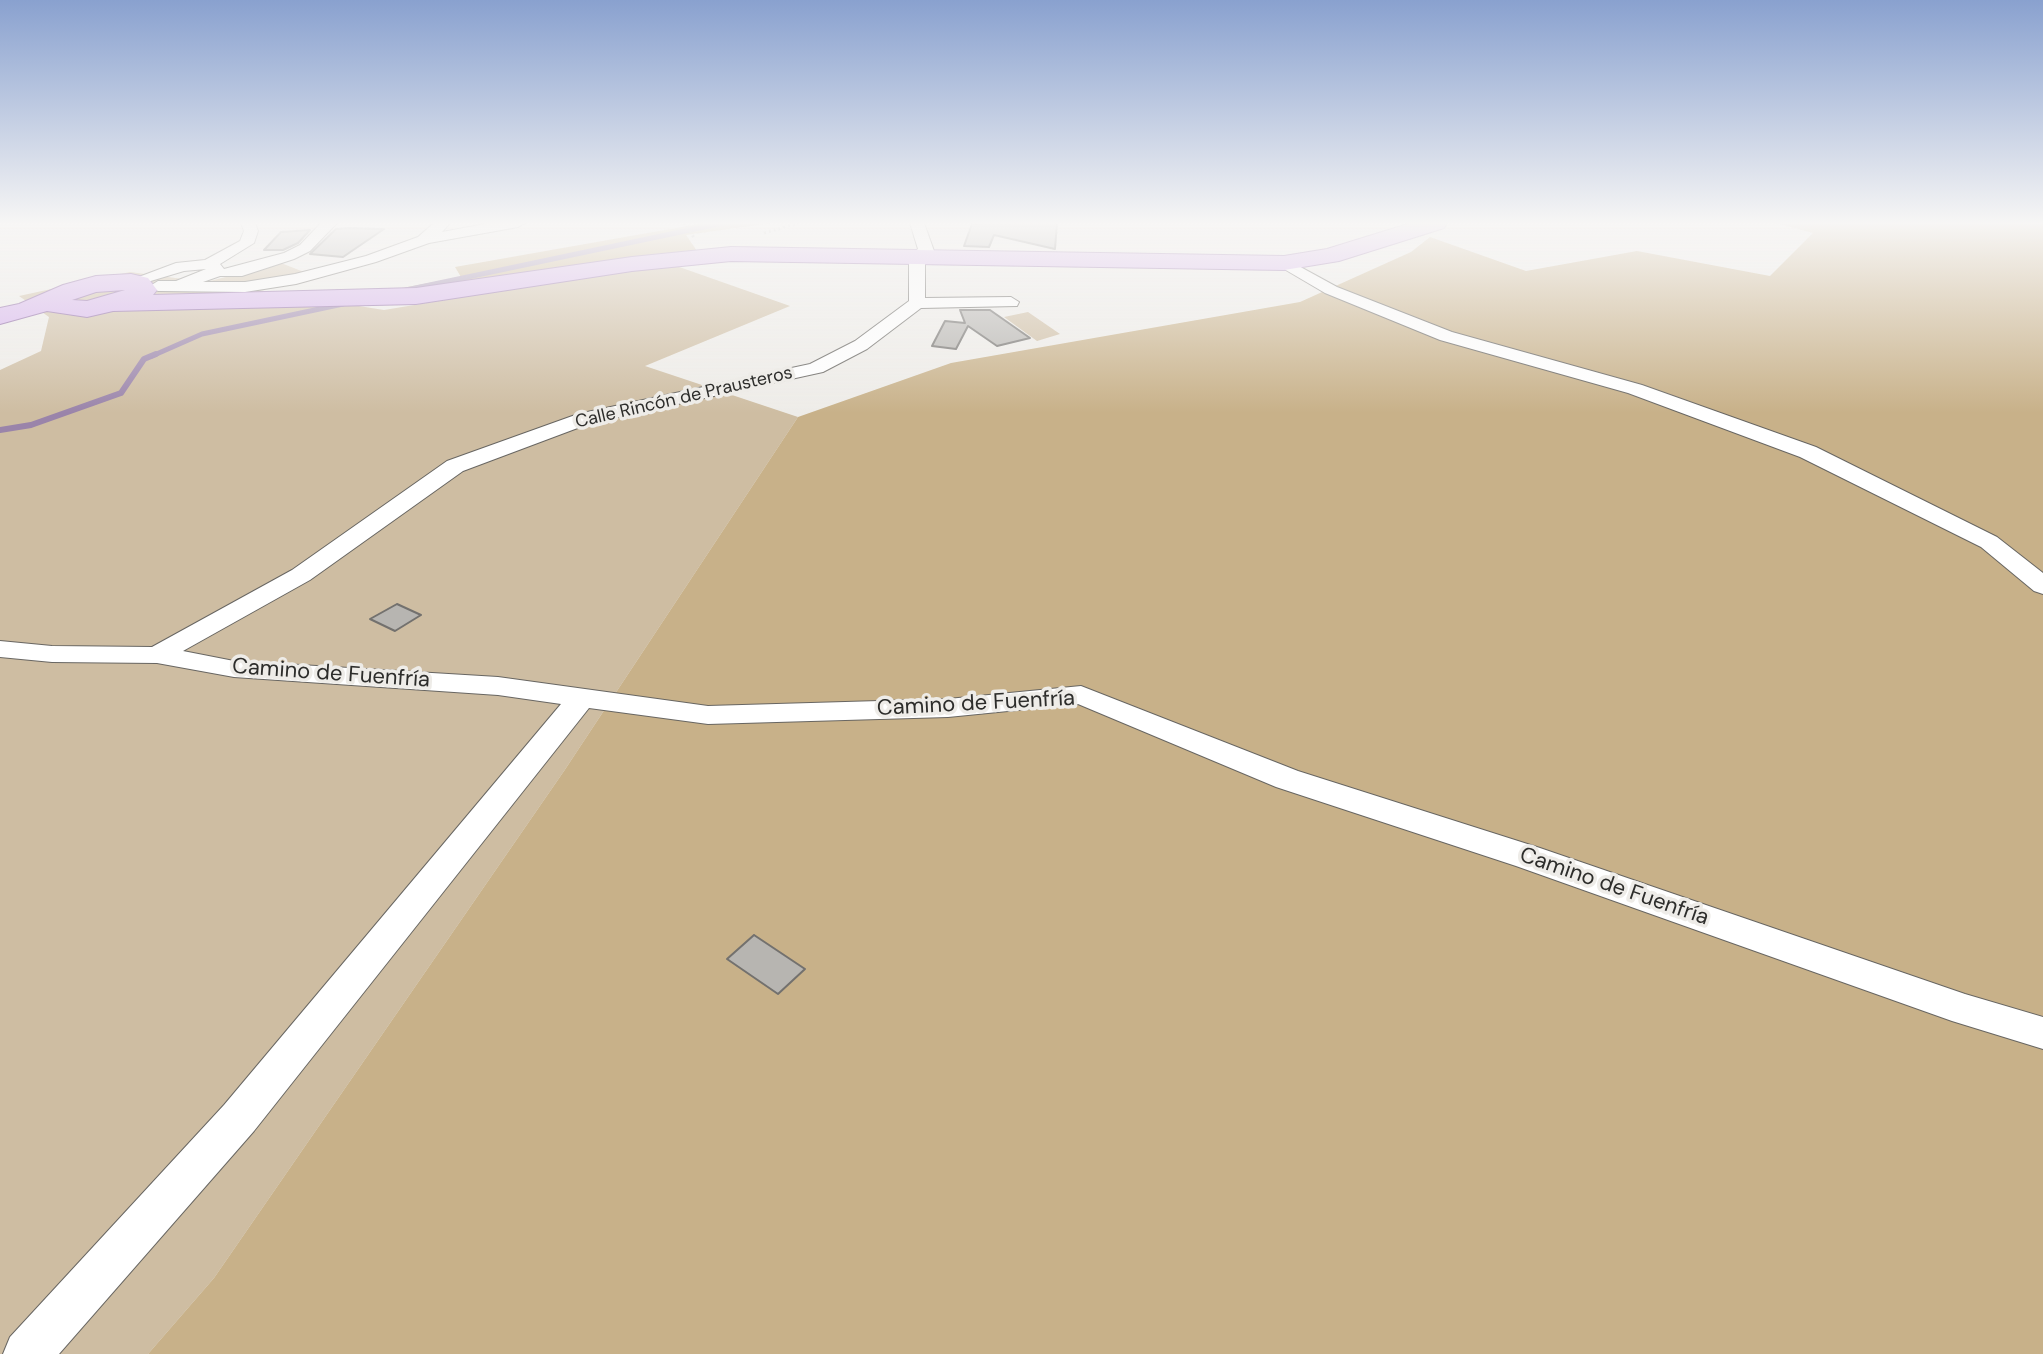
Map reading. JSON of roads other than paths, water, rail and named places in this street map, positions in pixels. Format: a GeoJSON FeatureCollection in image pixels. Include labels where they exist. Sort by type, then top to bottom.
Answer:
{"type":"FeatureCollection","features":[{"type":"Feature","properties":{"kind":"main road"},"geometry":{"type":"LineString","coordinates":[[0,318],[171,286]]}},
{"type":"Feature","properties":{"kind":"main road"},"geometry":{"type":"LineString","coordinates":[[265,286],[416,296],[485,286]]}},
{"type":"Feature","properties":{"kind":"street"},"geometry":{"type":"LineString","coordinates":[[138,291],[146,286]]}},
{"type":"Feature","properties":{"kind":"street"},"geometry":{"type":"LineString","coordinates":[[138,291],[171,286]]}},
{"type":"Feature","properties":{"kind":"street"},"geometry":{"type":"LineString","coordinates":[[917,286],[917,303],[1011,302]]}},
{"type":"Feature","properties":{"kind":"street"},"geometry":{"type":"LineString","coordinates":[[1324,286],[1446,336],[1635,389],[1808,452],[1989,542],[2043,586]]}},
{"type":"Feature","properties":{"kind":"street","name":"Calle Rincón de Prausteros"},"geometry":{"type":"LineString","coordinates":[[157,655],[301,575],[455,466],[585,418],[816,368],[861,345],[917,303]]}},
{"type":"Feature","properties":{"kind":"street","name":"Camino de Fuenfría"},"geometry":{"type":"LineString","coordinates":[[0,649],[52,654],[157,655],[234,669],[498,686],[580,700],[708,715],[948,708],[1081,695],[1287,779],[1528,857],[1965,1010],[2043,1033]]}},
{"type":"Feature","properties":{"kind":"street"},"geometry":{"type":"LineString","coordinates":[[27,1354],[239,1118],[580,700]]}},
{"type":"Feature","properties":{"kind":"waterway"},"geometry":{"type":"LineString","coordinates":[[406,290],[424,286]]}},
{"type":"Feature","properties":{"kind":"waterway"},"geometry":{"type":"LineString","coordinates":[[152,356],[202,334],[343,304]]}},
{"type":"Feature","properties":{"kind":"waterway"},"geometry":{"type":"LineString","coordinates":[[0,430],[31,425],[121,393],[144,359],[156,354]]}}]}
